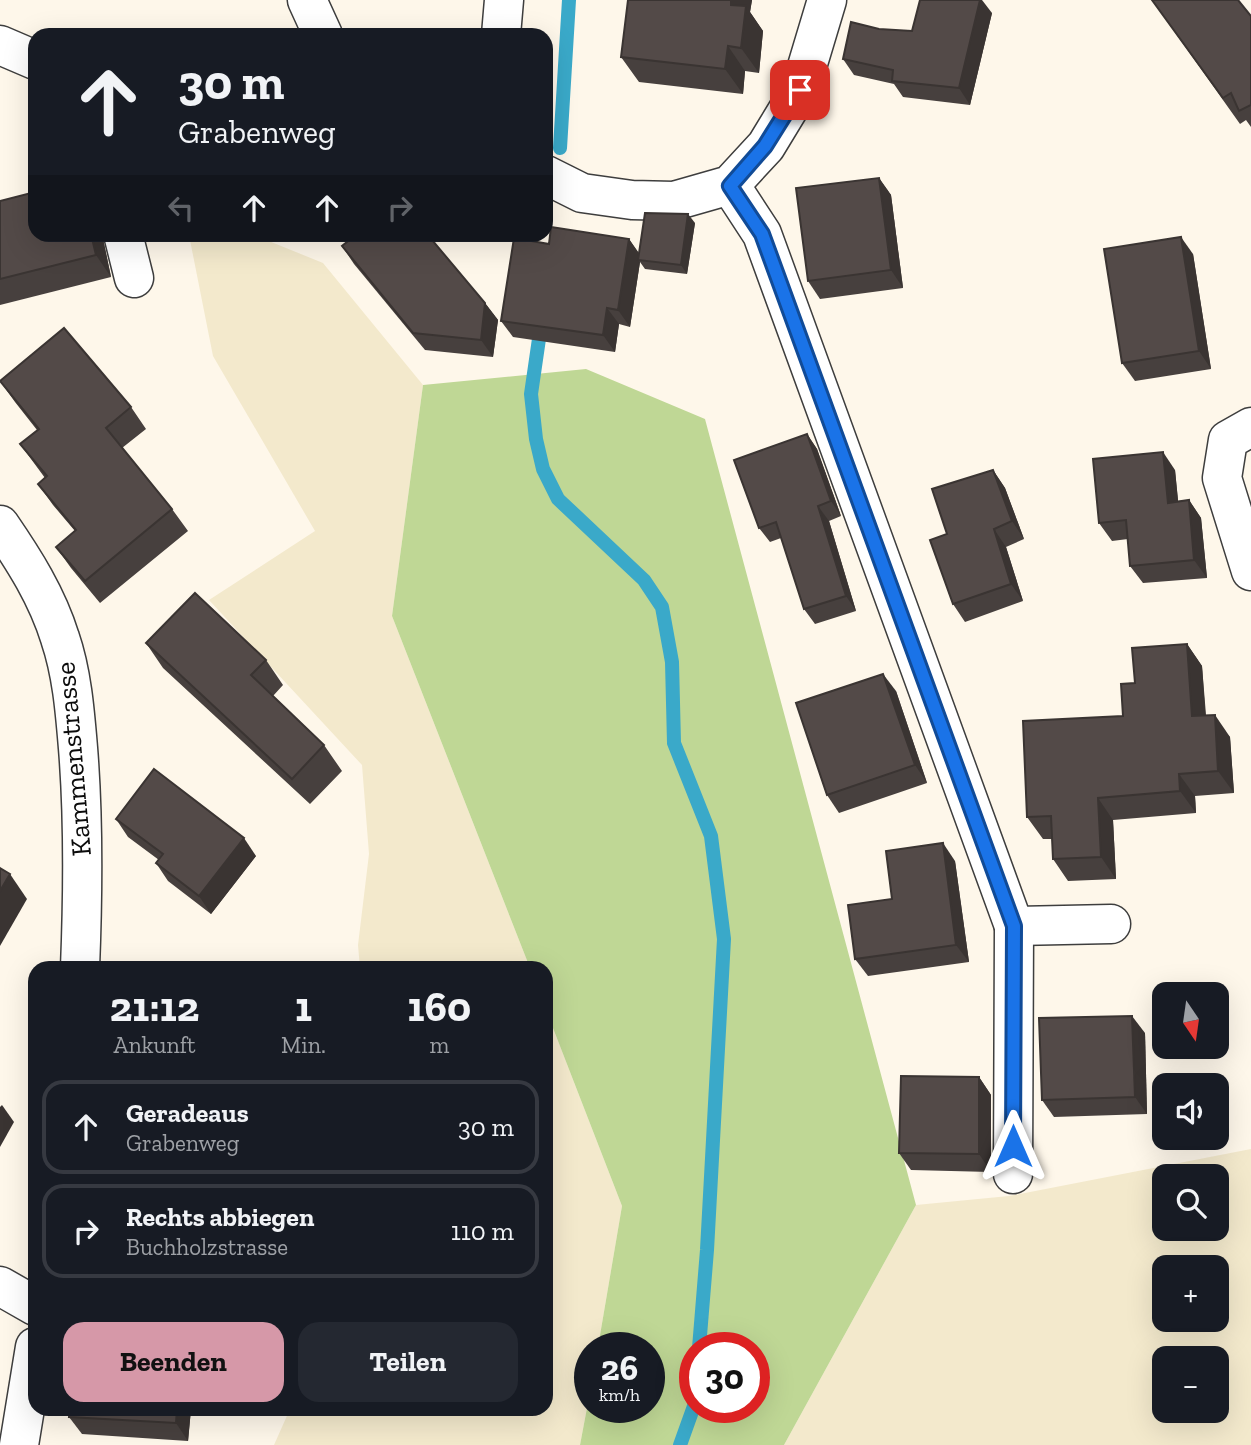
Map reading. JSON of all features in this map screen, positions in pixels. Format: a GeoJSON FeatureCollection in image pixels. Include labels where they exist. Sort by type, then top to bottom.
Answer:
{"type":"FeatureCollection","features":[{"type":"Feature","properties":{"kind":"street"},"geometry":{"type":"LineString","coordinates":[[307,0],[320,28]]}},
{"type":"Feature","properties":{"kind":"street"},"geometry":{"type":"LineString","coordinates":[[502,28],[504,0]]}},
{"type":"Feature","properties":{"kind":"street"},"geometry":{"type":"LineString","coordinates":[[553,178],[583,193],[632,200],[674,201],[730,186],[765,146],[800,90],[827,0]]}},
{"type":"Feature","properties":{"kind":"street"},"geometry":{"type":"LineString","coordinates":[[0,46],[28,57]]}},
{"type":"Feature","properties":{"kind":"street"},"geometry":{"type":"LineString","coordinates":[[730,186],[762,234],[1014,926],[1013,1174]]}},
{"type":"Feature","properties":{"kind":"street"},"geometry":{"type":"LineString","coordinates":[[125,242],[134,278]]}},
{"type":"Feature","properties":{"kind":"street"},"geometry":{"type":"LineString","coordinates":[[1251,427],[1228,440],[1222,478],[1251,570]]}},
{"type":"Feature","properties":{"kind":"street","name":"Kammenstrasse"},"geometry":{"type":"LineString","coordinates":[[0,525],[38,585],[61,640],[75,709],[84,868],[80,961]]}},
{"type":"Feature","properties":{"kind":"street"},"geometry":{"type":"LineString","coordinates":[[1014,926],[1111,924]]}},
{"type":"Feature","properties":{"kind":"street"},"geometry":{"type":"LineString","coordinates":[[0,1286],[28,1302]]}},
{"type":"Feature","properties":{"kind":"street"},"geometry":{"type":"LineString","coordinates":[[19,1445],[28,1390]]}},
{"type":"Feature","properties":{"kind":"shaded area"},"geometry":{"type":"Polygon","coordinates":[[[190,242],[271,242],[323,263],[423,385],[392,616],[527,961],[359,961],[358,945],[369,854],[362,765],[209,600],[315,531],[213,356],[190,242]]]}},
{"type":"Feature","properties":{"kind":"shaded area"},"geometry":{"type":"Polygon","coordinates":[[[553,1028],[622,1206],[601,1332],[574,1332],[574,1423],[584,1423],[580,1445],[274,1445],[287,1416],[553,1416],[553,1028]]]}},
{"type":"Feature","properties":{"kind":"shaded area"},"geometry":{"type":"Polygon","coordinates":[[[1251,1149],[1251,1445],[784,1445],[916,1205],[1009,1196],[1152,1168],[1152,1241],[1229,1241],[1229,1164],[1174,1164],[1251,1149]]]}},
{"type":"Feature","properties":{"kind":"green space"},"geometry":{"type":"Polygon","coordinates":[[[586,369],[705,419],[916,1205],[784,1445],[580,1445],[584,1423],[665,1423],[665,1332],[601,1332],[622,1206],[553,1028],[553,961],[527,961],[392,616],[423,385],[586,369]]]}},
{"type":"Feature","properties":{"kind":"building"},"geometry":{"type":"Polygon","coordinates":[[[628,0],[731,0],[731,5],[746,6],[741,48],[728,46],[725,69],[621,57],[628,0]]]}},
{"type":"Feature","properties":{"kind":"building"},"geometry":{"type":"Polygon","coordinates":[[[920,0],[980,0],[959,88],[892,81],[893,70],[843,59],[851,22],[879,29],[912,31],[920,0]]]}},
{"type":"Feature","properties":{"kind":"building"},"geometry":{"type":"Polygon","coordinates":[[[1152,0],[1238,0],[1251,16],[1251,105],[1239,111],[1231,93],[1223,98],[1152,0]]]}},
{"type":"Feature","properties":{"kind":"building"},"geometry":{"type":"Polygon","coordinates":[[[879,178],[891,270],[808,281],[796,188],[879,178]]]}},
{"type":"Feature","properties":{"kind":"building"},"geometry":{"type":"Polygon","coordinates":[[[28,194],[28,242],[93,242],[96,255],[0,279],[0,201],[28,194]]]}},
{"type":"Feature","properties":{"kind":"building"},"geometry":{"type":"Polygon","coordinates":[[[645,213],[688,214],[681,265],[638,260],[645,213]]]}},
{"type":"Feature","properties":{"kind":"building"},"geometry":{"type":"Polygon","coordinates":[[[553,227],[629,239],[618,310],[607,308],[603,335],[501,321],[513,242],[553,242],[553,227]]]}},
{"type":"Feature","properties":{"kind":"building"},"geometry":{"type":"Polygon","coordinates":[[[1181,237],[1199,351],[1122,363],[1104,249],[1181,237]]]}},
{"type":"Feature","properties":{"kind":"building"},"geometry":{"type":"Polygon","coordinates":[[[347,242],[434,242],[485,303],[481,340],[413,333],[342,246],[347,242]]]}},
{"type":"Feature","properties":{"kind":"building"},"geometry":{"type":"Polygon","coordinates":[[[64,328],[131,407],[106,428],[172,509],[85,581],[56,547],[76,530],[38,484],[47,476],[20,444],[39,429],[0,381],[64,328]]]}},
{"type":"Feature","properties":{"kind":"building"},"geometry":{"type":"Polygon","coordinates":[[[807,434],[831,501],[818,506],[846,596],[804,609],[776,522],[759,528],[734,460],[807,434]]]}},
{"type":"Feature","properties":{"kind":"building"},"geometry":{"type":"Polygon","coordinates":[[[1163,452],[1168,503],[1189,500],[1194,560],[1130,566],[1126,520],[1099,523],[1093,459],[1163,452]]]}},
{"type":"Feature","properties":{"kind":"building"},"geometry":{"type":"Polygon","coordinates":[[[993,470],[1012,521],[994,529],[1011,584],[953,604],[930,540],[947,534],[932,489],[993,470]]]}},
{"type":"Feature","properties":{"kind":"building"},"geometry":{"type":"Polygon","coordinates":[[[195,593],[266,660],[251,675],[324,745],[292,779],[146,643],[195,593]]]}},
{"type":"Feature","properties":{"kind":"building"},"geometry":{"type":"Polygon","coordinates":[[[1187,644],[1192,716],[1215,715],[1218,771],[1179,774],[1180,791],[1098,798],[1101,857],[1053,859],[1051,816],[1027,817],[1023,721],[1123,716],[1121,684],[1135,683],[1132,648],[1187,644]]]}},
{"type":"Feature","properties":{"kind":"building"},"geometry":{"type":"Polygon","coordinates":[[[883,674],[915,765],[827,795],[796,703],[883,674]]]}},
{"type":"Feature","properties":{"kind":"building"},"geometry":{"type":"Polygon","coordinates":[[[154,769],[244,838],[199,896],[156,863],[163,854],[116,819],[154,769]]]}},
{"type":"Feature","properties":{"kind":"building"},"geometry":{"type":"Polygon","coordinates":[[[943,843],[956,945],[855,959],[848,905],[892,899],[886,851],[943,843]]]}},
{"type":"Feature","properties":{"kind":"building"},"geometry":{"type":"Polygon","coordinates":[[[0,868],[10,874],[0,891],[0,868]]]}},
{"type":"Feature","properties":{"kind":"building"},"geometry":{"type":"Polygon","coordinates":[[[1132,1016],[1135,1097],[1042,1100],[1039,1018],[1132,1016]]]}},
{"type":"Feature","properties":{"kind":"building"},"geometry":{"type":"Polygon","coordinates":[[[901,1076],[979,1077],[979,1154],[899,1153],[901,1076]]]}},
{"type":"Feature","properties":{"kind":"building"},"geometry":{"type":"Polygon","coordinates":[[[69,1416],[176,1416],[176,1423],[69,1416]]]}},
{"type":"Feature","properties":{"kind":"waterway"},"geometry":{"type":"LineString","coordinates":[[560,148],[569,0]]}},
{"type":"Feature","properties":{"kind":"waterway"},"geometry":{"type":"LineString","coordinates":[[541,325],[531,394],[536,439],[543,469],[558,499],[644,580],[662,607],[672,662],[674,743],[711,836],[724,939],[700,1332]]}},
{"type":"Feature","properties":{"kind":"waterway"},"geometry":{"type":"LineString","coordinates":[[680,1445],[688,1423]]}},
{"type":"Feature","properties":{"kind":"route"},"geometry":{"type":"LineString","coordinates":[[800,90],[765,146],[730,186],[762,234],[1014,926],[1013,1146]]}}]}
